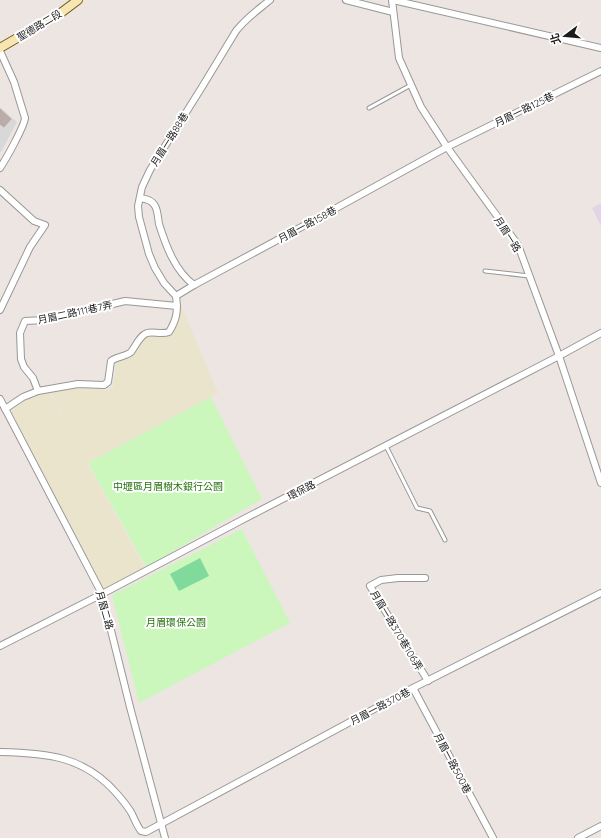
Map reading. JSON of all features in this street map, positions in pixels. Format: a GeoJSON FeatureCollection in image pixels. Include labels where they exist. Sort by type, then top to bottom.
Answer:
{"type":"FeatureCollection","features":[{"type":"Feature","properties":{"kind":"street","name":"聖德路二段"},"geometry":{"type":"LineString","coordinates":[[0,50],[62,12],[78,0]]}},
{"type":"Feature","properties":{"kind":"street","name":"月眉一路88巷"},"geometry":{"type":"LineString","coordinates":[[176,296],[164,283],[149,254],[139,217],[138,206],[142,187],[150,170],[236,31],[241,24],[270,0]]}},
{"type":"Feature","properties":{"kind":"street"},"geometry":{"type":"LineString","coordinates":[[346,0],[394,12]]}},
{"type":"Feature","properties":{"kind":"street"},"geometry":{"type":"LineString","coordinates":[[392,0],[412,2],[601,48]]}},
{"type":"Feature","properties":{"kind":"street","name":"月眉一路"},"geometry":{"type":"LineString","coordinates":[[392,0],[399,58],[421,107],[447,147],[518,245],[559,356],[601,483]]}},
{"type":"Feature","properties":{"kind":"street"},"geometry":{"type":"LineString","coordinates":[[0,50],[14,82],[25,118],[20,132],[0,168]]}},
{"type":"Feature","properties":{"kind":"street","name":"月眉一路125巷"},"geometry":{"type":"LineString","coordinates":[[447,147],[601,70]]}},
{"type":"Feature","properties":{"kind":"street","name":"月眉一路158巷"},"geometry":{"type":"LineString","coordinates":[[176,296],[447,147]]}},
{"type":"Feature","properties":{"kind":"street"},"geometry":{"type":"LineString","coordinates":[[0,190],[34,220],[45,225],[30,247],[0,310]]}},
{"type":"Feature","properties":{"kind":"street"},"geometry":{"type":"LineString","coordinates":[[140,198],[149,200],[155,206],[168,249],[178,269],[187,280],[194,285]]}},
{"type":"Feature","properties":{"kind":"street"},"geometry":{"type":"LineString","coordinates":[[5,409],[23,397],[38,390],[78,384],[104,385],[108,382],[111,361],[115,358],[130,354],[142,336],[146,334],[152,332],[164,334],[169,332],[176,319],[176,296]]}},
{"type":"Feature","properties":{"kind":"street","name":"月眉二路111巷7弄"},"geometry":{"type":"LineString","coordinates":[[38,390],[33,378],[24,367],[21,359],[20,333],[25,321],[46,320],[124,301],[177,306]]}},
{"type":"Feature","properties":{"kind":"street","name":"環保路"},"geometry":{"type":"LineString","coordinates":[[0,646],[601,333]]}},
{"type":"Feature","properties":{"kind":"street","name":"月眉二路"},"geometry":{"type":"LineString","coordinates":[[0,399],[102,594],[165,838]]}},
{"type":"Feature","properties":{"kind":"street","name":"月眉一路370巷106弄"},"geometry":{"type":"LineString","coordinates":[[424,578],[380,580],[370,586],[428,681]]}},
{"type":"Feature","properties":{"kind":"street","name":"月眉一路370巷"},"geometry":{"type":"LineString","coordinates":[[0,752],[31,753],[52,756],[83,766],[105,781],[132,814],[135,823],[141,831],[146,832],[413,688],[601,593]]}},
{"type":"Feature","properties":{"kind":"street","name":"月眉一路500巷"},"geometry":{"type":"LineString","coordinates":[[413,688],[494,838]]}},
{"type":"Feature","properties":{"kind":"street"},"geometry":{"type":"LineString","coordinates":[[578,838],[601,826]]}},
{"type":"Feature","properties":{"kind":"lane"},"geometry":{"type":"LineString","coordinates":[[369,108],[411,85]]}},
{"type":"Feature","properties":{"kind":"lane"},"geometry":{"type":"LineString","coordinates":[[485,271],[529,276]]}},
{"type":"Feature","properties":{"kind":"lane"},"geometry":{"type":"LineString","coordinates":[[386,445],[417,508],[430,511],[446,540]]}},
{"type":"Feature","properties":{"kind":"shaded area"},"geometry":{"type":"Polygon","coordinates":[[[0,107],[17,122],[1,152],[0,151],[0,107]]]}},
{"type":"Feature","properties":{"kind":"shaded area"},"geometry":{"type":"Polygon","coordinates":[[[601,203],[601,226],[592,208],[601,203]]]}},
{"type":"Feature","properties":{"kind":"shaded area"},"geometry":{"type":"Polygon","coordinates":[[[177,296],[218,393],[87,463],[145,568],[102,590],[11,411],[28,399],[38,395],[50,393],[83,455],[51,393],[77,388],[108,390],[113,387],[116,363],[120,359],[132,356],[146,334],[170,333],[177,296]]]}},
{"type":"Feature","properties":{"kind":"green space","name":"中壢區月眉樹木銀行公園"},"geometry":{"type":"Polygon","coordinates":[[[211,397],[262,499],[146,567],[88,463],[211,397]]]}},
{"type":"Feature","properties":{"kind":"green space","name":"月眉環保公園"},"geometry":{"type":"Polygon","coordinates":[[[242,529],[290,623],[139,703],[112,595],[242,529]]]}},
{"type":"Feature","properties":{"kind":"green space"},"geometry":{"type":"Polygon","coordinates":[[[200,558],[209,576],[179,591],[170,574],[200,558]]]}},
{"type":"Feature","properties":{"kind":"building"},"geometry":{"type":"Polygon","coordinates":[[[0,109],[11,119],[4,127],[0,124],[0,109]]]}}]}
